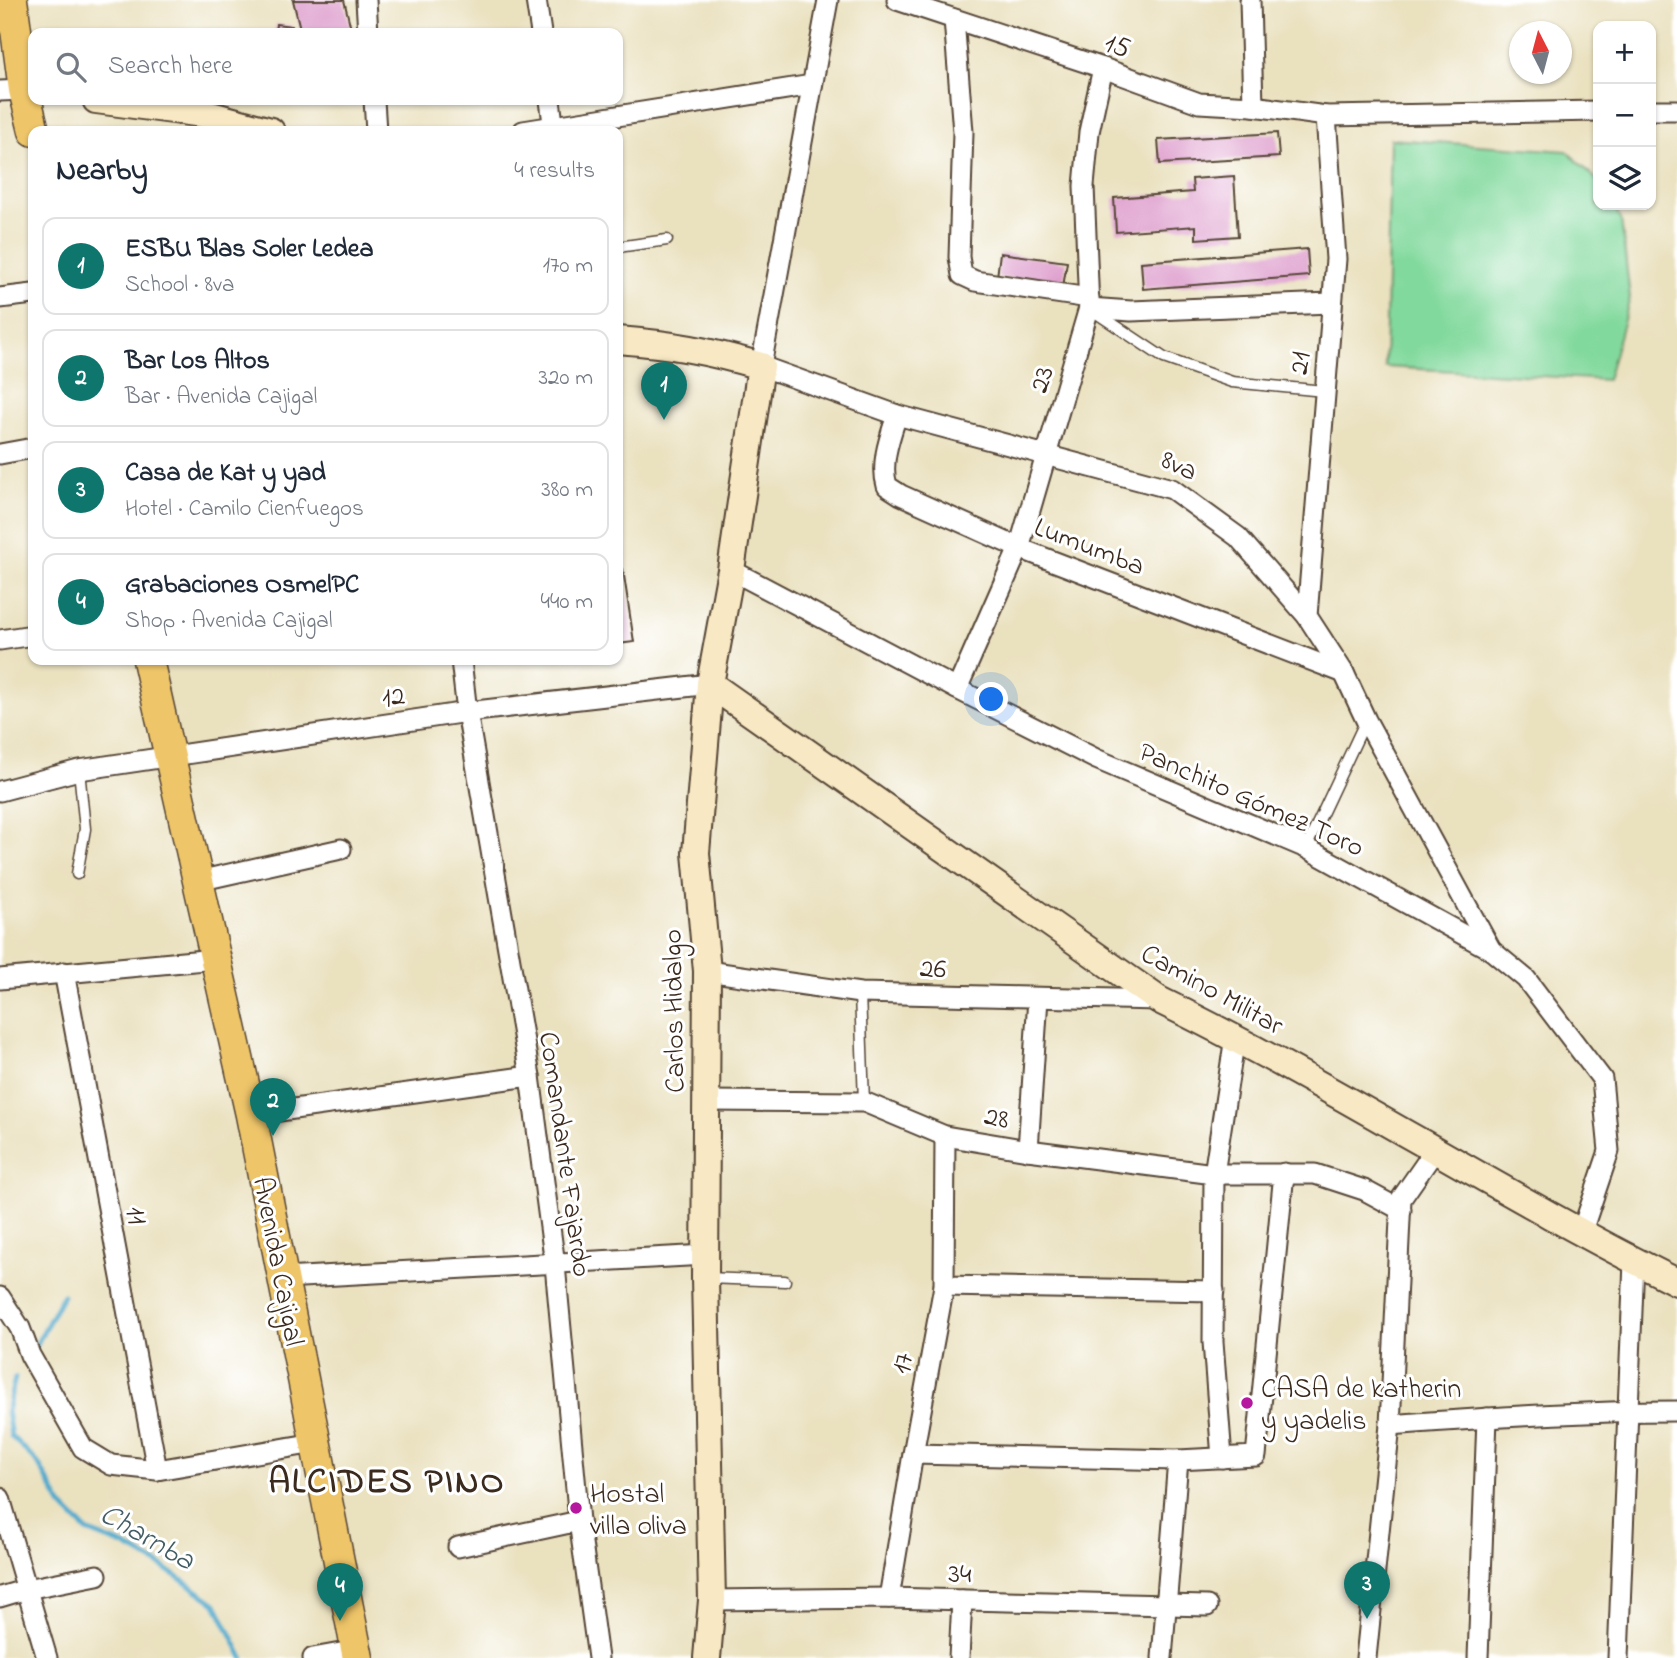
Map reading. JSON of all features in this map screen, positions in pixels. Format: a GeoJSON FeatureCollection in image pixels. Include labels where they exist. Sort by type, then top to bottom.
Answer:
{"type":"FeatureCollection","features":[{"type":"Feature","properties":{"kind":"main road"},"geometry":{"type":"LineString","coordinates":[[12,0],[19,91],[32,126]]}},
{"type":"Feature","properties":{"kind":"main road"},"geometry":{"type":"LineString","coordinates":[[134,105],[211,115],[252,126]]}},
{"type":"Feature","properties":{"kind":"main road","name":"8va"},"geometry":{"type":"LineString","coordinates":[[623,340],[666,343],[710,351],[761,366]]}},
{"type":"Feature","properties":{"kind":"main road","name":"Carlos Hidalgo"},"geometry":{"type":"LineString","coordinates":[[707,1658],[712,1600],[706,1266],[707,971],[696,853],[710,684],[732,570],[761,366]]}},
{"type":"Feature","properties":{"kind":"main road","name":"Avenida Cajigal"},"geometry":{"type":"LineString","coordinates":[[149,665],[251,1115],[358,1654]]}},
{"type":"Feature","properties":{"kind":"main road","name":"Camino Militar"},"geometry":{"type":"LineString","coordinates":[[710,684],[1158,1000],[1235,1037],[1581,1234],[1677,1282]]}},
{"type":"Feature","properties":{"kind":"street"},"geometry":{"type":"LineString","coordinates":[[366,0],[368,28]]}},
{"type":"Feature","properties":{"kind":"street"},"geometry":{"type":"LineString","coordinates":[[536,0],[540,28]]}},
{"type":"Feature","properties":{"kind":"street"},"geometry":{"type":"LineString","coordinates":[[761,366],[828,0]]}},
{"type":"Feature","properties":{"kind":"street","name":"15"},"geometry":{"type":"LineString","coordinates":[[897,0],[1104,68],[1199,103],[1253,106],[1326,116],[1593,111]]}},
{"type":"Feature","properties":{"kind":"street"},"geometry":{"type":"LineString","coordinates":[[1250,0],[1253,106]]}},
{"type":"Feature","properties":{"kind":"street"},"geometry":{"type":"LineString","coordinates":[[954,19],[963,132],[959,257],[962,275],[975,281],[1131,311],[1331,303]]}},
{"type":"Feature","properties":{"kind":"street","name":"23"},"geometry":{"type":"LineString","coordinates":[[957,690],[1020,548],[1089,303],[1084,186],[1089,132],[1104,68]]}},
{"type":"Feature","properties":{"kind":"street"},"geometry":{"type":"LineString","coordinates":[[565,126],[812,85]]}},
{"type":"Feature","properties":{"kind":"street"},"geometry":{"type":"LineString","coordinates":[[373,105],[376,126]]}},
{"type":"Feature","properties":{"kind":"street"},"geometry":{"type":"LineString","coordinates":[[551,105],[553,126]]}},
{"type":"Feature","properties":{"kind":"street"},"geometry":{"type":"LineString","coordinates":[[1656,110],[1677,110]]}},
{"type":"Feature","properties":{"kind":"street","name":"21"},"geometry":{"type":"LineString","coordinates":[[1307,615],[1336,259],[1326,116]]}},
{"type":"Feature","properties":{"kind":"street"},"geometry":{"type":"LineString","coordinates":[[0,298],[28,295]]}},
{"type":"Feature","properties":{"kind":"street","name":"8va"},"geometry":{"type":"LineString","coordinates":[[761,366],[897,415],[1171,489],[1238,537],[1307,615],[1344,673],[1366,720],[1491,950]]}},
{"type":"Feature","properties":{"kind":"street","name":"Lumumba"},"geometry":{"type":"LineString","coordinates":[[897,415],[888,441],[884,476],[887,486],[1020,548],[1344,673]]}},
{"type":"Feature","properties":{"kind":"street"},"geometry":{"type":"LineString","coordinates":[[0,454],[28,449]]}},
{"type":"Feature","properties":{"kind":"street","name":"Panchito Gómez Toro"},"geometry":{"type":"LineString","coordinates":[[732,570],[957,690],[1096,759],[1307,848],[1491,950],[1527,979],[1602,1079],[1609,1151],[1581,1234]]}},
{"type":"Feature","properties":{"kind":"street"},"geometry":{"type":"LineString","coordinates":[[0,640],[28,636]]}},
{"type":"Feature","properties":{"kind":"street","name":"Comandante Fajardo"},"geometry":{"type":"LineString","coordinates":[[462,665],[467,712],[530,1076],[555,1265],[579,1521],[598,1658]]}},
{"type":"Feature","properties":{"kind":"street","name":"12"},"geometry":{"type":"LineString","coordinates":[[0,791],[79,770],[467,712],[710,684]]}},
{"type":"Feature","properties":{"kind":"street"},"geometry":{"type":"LineString","coordinates":[[198,881],[341,849]]}},
{"type":"Feature","properties":{"kind":"street"},"geometry":{"type":"LineString","coordinates":[[0,979],[215,959]]}},
{"type":"Feature","properties":{"kind":"street","name":"26"},"geometry":{"type":"LineString","coordinates":[[707,971],[860,993],[1158,1000]]}},
{"type":"Feature","properties":{"kind":"street","name":"11"},"geometry":{"type":"LineString","coordinates":[[64,972],[157,1469]]}},
{"type":"Feature","properties":{"kind":"street"},"geometry":{"type":"LineString","coordinates":[[1028,1150],[1038,998]]}},
{"type":"Feature","properties":{"kind":"street"},"geometry":{"type":"LineString","coordinates":[[1222,1458],[1213,1342],[1214,1174],[1235,1037]]}},
{"type":"Feature","properties":{"kind":"street"},"geometry":{"type":"LineString","coordinates":[[251,1115],[530,1076]]}},
{"type":"Feature","properties":{"kind":"street","name":"28"},"geometry":{"type":"LineString","coordinates":[[706,1101],[864,1102],[945,1136],[1028,1150],[1214,1174],[1315,1174],[1364,1190],[1401,1210]]}},
{"type":"Feature","properties":{"kind":"street","name":"17"},"geometry":{"type":"LineString","coordinates":[[889,1598],[944,1286],[945,1136]]}},
{"type":"Feature","properties":{"kind":"street"},"geometry":{"type":"LineString","coordinates":[[1366,1658],[1391,1425],[1401,1199],[1436,1150]]}},
{"type":"Feature","properties":{"kind":"street"},"geometry":{"type":"LineString","coordinates":[[913,1454],[1178,1460],[1256,1456],[1284,1173]]}},
{"type":"Feature","properties":{"kind":"street"},"geometry":{"type":"LineString","coordinates":[[1618,1658],[1634,1261]]}},
{"type":"Feature","properties":{"kind":"street"},"geometry":{"type":"LineString","coordinates":[[283,1278],[555,1265],[706,1266]]}},
{"type":"Feature","properties":{"kind":"street"},"geometry":{"type":"LineString","coordinates":[[944,1286],[1214,1291]]}},
{"type":"Feature","properties":{"kind":"street"},"geometry":{"type":"LineString","coordinates":[[0,1297],[20,1328],[30,1355],[83,1448],[111,1465],[157,1469],[315,1443]]}},
{"type":"Feature","properties":{"kind":"street"},"geometry":{"type":"LineString","coordinates":[[1391,1425],[1628,1411],[1677,1411]]}},
{"type":"Feature","properties":{"kind":"street"},"geometry":{"type":"LineString","coordinates":[[1478,1658],[1487,1418]]}},
{"type":"Feature","properties":{"kind":"street"},"geometry":{"type":"LineString","coordinates":[[1162,1658],[1178,1460]]}},
{"type":"Feature","properties":{"kind":"street"},"geometry":{"type":"LineString","coordinates":[[0,1498],[47,1658]]}},
{"type":"Feature","properties":{"kind":"street"},"geometry":{"type":"LineString","coordinates":[[458,1547],[579,1521]]}},
{"type":"Feature","properties":{"kind":"street"},"geometry":{"type":"LineString","coordinates":[[0,1597],[97,1575]]}},
{"type":"Feature","properties":{"kind":"street","name":"34"},"geometry":{"type":"LineString","coordinates":[[712,1600],[889,1598],[1207,1606]]}},
{"type":"Feature","properties":{"kind":"street"},"geometry":{"type":"LineString","coordinates":[[959,1658],[962,1600]]}},
{"type":"Feature","properties":{"kind":"street"},"geometry":{"type":"LineString","coordinates":[[313,1658],[358,1654]]}},
{"type":"Feature","properties":{"kind":"lane"},"geometry":{"type":"LineString","coordinates":[[623,246],[667,240]]}},
{"type":"Feature","properties":{"kind":"lane"},"geometry":{"type":"LineString","coordinates":[[1089,303],[1164,358],[1232,382],[1324,391]]}},
{"type":"Feature","properties":{"kind":"lane"},"geometry":{"type":"LineString","coordinates":[[1307,848],[1366,720]]}},
{"type":"Feature","properties":{"kind":"lane"},"geometry":{"type":"LineString","coordinates":[[77,874],[85,829],[79,770]]}},
{"type":"Feature","properties":{"kind":"lane"},"geometry":{"type":"LineString","coordinates":[[860,993],[864,1102]]}},
{"type":"Feature","properties":{"kind":"lane"},"geometry":{"type":"LineString","coordinates":[[706,1266],[785,1281]]}},
{"type":"Feature","properties":{"kind":"green space"},"geometry":{"type":"Polygon","coordinates":[[[1390,139],[1567,151],[1593,176],[1593,210],[1616,210],[1621,219],[1630,298],[1607,380],[1385,367],[1390,139]]]}},
{"type":"Feature","properties":{"kind":"building"},"geometry":{"type":"Polygon","coordinates":[[[293,0],[344,0],[351,28],[300,28],[293,0]]]}},
{"type":"Feature","properties":{"kind":"building"},"geometry":{"type":"Polygon","coordinates":[[[276,24],[292,26],[292,28],[276,28],[276,24]]]}},
{"type":"Feature","properties":{"kind":"building"},"geometry":{"type":"Polygon","coordinates":[[[1277,133],[1279,157],[1160,164],[1158,140],[1277,133]]]}},
{"type":"Feature","properties":{"kind":"building"},"geometry":{"type":"Polygon","coordinates":[[[1234,176],[1238,236],[1196,239],[1196,226],[1116,232],[1114,198],[1193,192],[1192,179],[1234,176]]]}},
{"type":"Feature","properties":{"kind":"building"},"geometry":{"type":"Polygon","coordinates":[[[1307,249],[1309,276],[1143,289],[1141,262],[1307,249]]]}},
{"type":"Feature","properties":{"kind":"building"},"geometry":{"type":"Polygon","coordinates":[[[1000,253],[1067,262],[1063,287],[997,277],[1000,253]]]}},
{"type":"Feature","properties":{"kind":"building"},"geometry":{"type":"Polygon","coordinates":[[[623,569],[634,642],[623,643],[623,569]]]}},
{"type":"Feature","properties":{"kind":"waterway","name":"Charnba"},"geometry":{"type":"LineString","coordinates":[[33,1351],[63,1295]]}},
{"type":"Feature","properties":{"kind":"waterway","name":"Charnba"},"geometry":{"type":"LineString","coordinates":[[15,1378],[7,1411],[11,1436],[38,1463],[62,1506],[87,1531],[125,1546],[162,1566],[216,1604],[243,1658]]}},
{"type":"Feature","properties":{"kind":"place","name":"ESBU Blas Soler Ledea"},"geometry":{"type":"Point","coordinates":[664,420]}},
{"type":"Feature","properties":{"kind":"place","name":"Bar Los Altos"},"geometry":{"type":"Point","coordinates":[273,1136]}},
{"type":"Feature","properties":{"kind":"place","name":"CASA de katherin y yadelis"},"geometry":{"type":"Point","coordinates":[1247,1403]}},
{"type":"Feature","properties":{"kind":"place","name":"Hostal villa oliva"},"geometry":{"type":"Point","coordinates":[576,1508]}},
{"type":"Feature","properties":{"kind":"place","name":"Casa de Kat y yad"},"geometry":{"type":"Point","coordinates":[1367,1619]}},
{"type":"Feature","properties":{"kind":"place","name":"Grabaciones OsmelPC"},"geometry":{"type":"Point","coordinates":[340,1621]}},
{"type":"Feature","properties":{"kind":"district","name":"ALCIDES PINO"},"geometry":{"type":"Point","coordinates":[387,1480]}}]}
